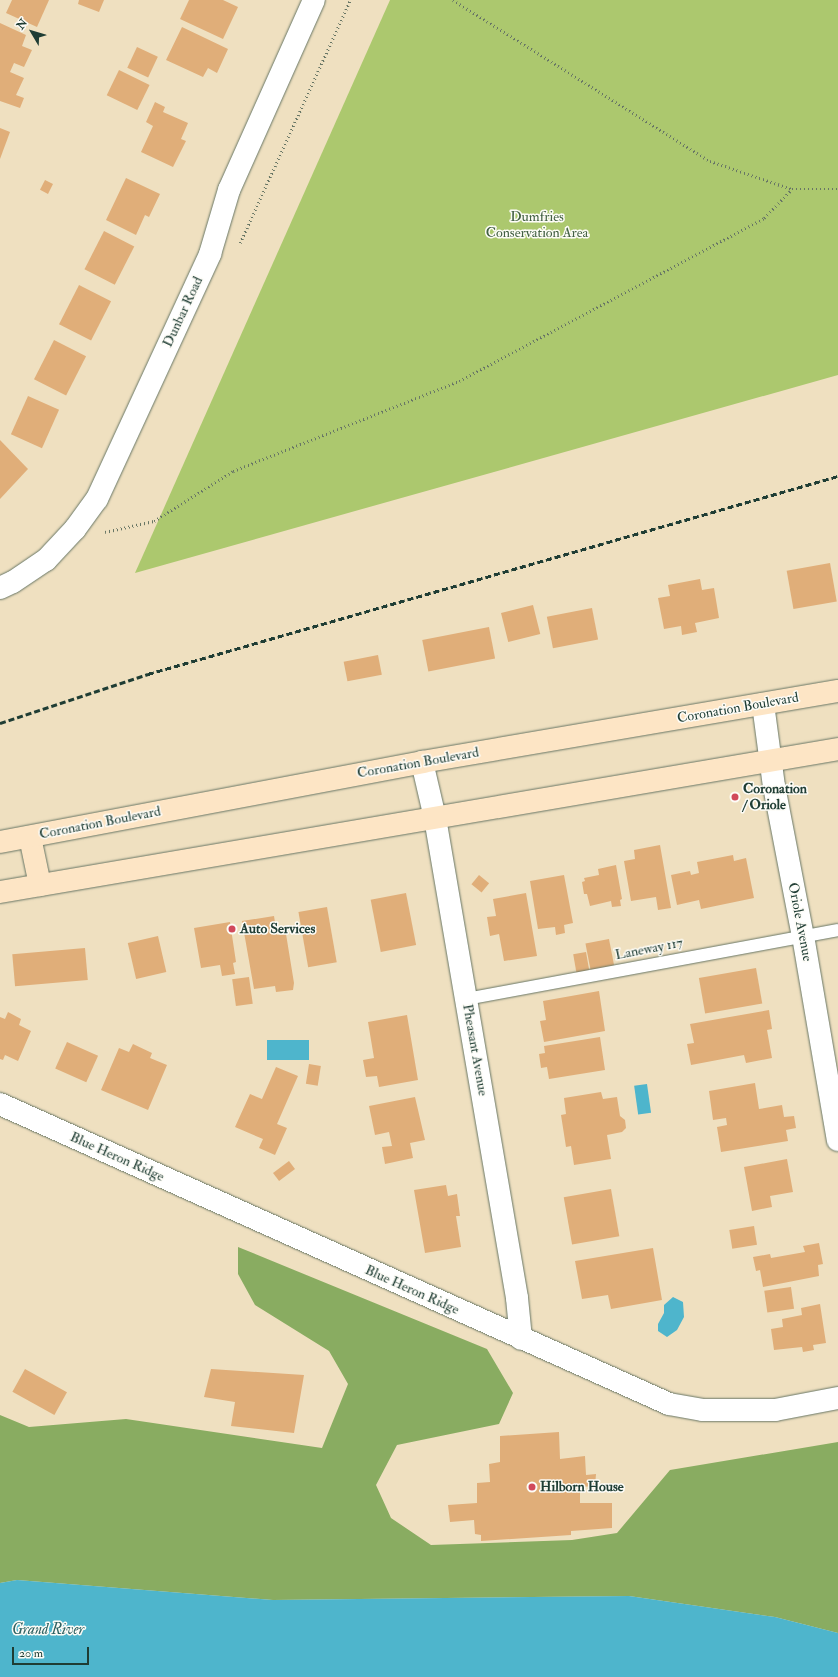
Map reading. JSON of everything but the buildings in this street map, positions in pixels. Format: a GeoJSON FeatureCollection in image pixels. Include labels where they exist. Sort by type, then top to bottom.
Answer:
{"type":"FeatureCollection","features":[{"type":"Feature","properties":{"kind":"main road","name":"Coronation Boulevard"},"geometry":{"type":"LineString","coordinates":[[0,842],[422,762],[838,691]]}},
{"type":"Feature","properties":{"kind":"main road"},"geometry":{"type":"LineString","coordinates":[[0,892],[838,750]]}},
{"type":"Feature","properties":{"kind":"main road"},"geometry":{"type":"LineString","coordinates":[[30,837],[40,885]]}},
{"type":"Feature","properties":{"kind":"street","name":"Dunbar Road"},"geometry":{"type":"LineString","coordinates":[[0,588],[13,582],[46,560],[75,529],[96,499],[210,254],[229,190],[314,0]]}},
{"type":"Feature","properties":{"kind":"street","name":"Oriole Avenue"},"geometry":{"type":"LineString","coordinates":[[763,704],[770,761],[803,936],[838,1140]]}},
{"type":"Feature","properties":{"kind":"street","name":"Pheasant Avenue"},"geometry":{"type":"LineString","coordinates":[[422,762],[435,818],[517,1298],[520,1339]]}},
{"type":"Feature","properties":{"kind":"street","name":"Blue Heron Ridge"},"geometry":{"type":"LineString","coordinates":[[0,1104],[520,1339],[668,1404],[703,1410],[775,1410],[838,1398]]}},
{"type":"Feature","properties":{"kind":"lane","name":"Laneway 117"},"geometry":{"type":"LineString","coordinates":[[466,999],[838,930]]}},
{"type":"Feature","properties":{"kind":"path"},"geometry":{"type":"LineString","coordinates":[[453,0],[710,161],[792,189],[838,189]]}},
{"type":"Feature","properties":{"kind":"path"},"geometry":{"type":"LineString","coordinates":[[105,532],[154,521],[233,470],[459,381],[764,218],[792,189]]}},
{"type":"Feature","properties":{"kind":"green space","name":"Dumfries Conservation Area"},"geometry":{"type":"Polygon","coordinates":[[[390,0],[838,0],[838,375],[135,573],[390,0]]]}},
{"type":"Feature","properties":{"kind":"green space"},"geometry":{"type":"Polygon","coordinates":[[[238,1247],[487,1349],[513,1393],[499,1424],[397,1445],[376,1485],[391,1518],[431,1545],[572,1540],[617,1533],[670,1470],[838,1442],[838,1633],[775,1617],[629,1596],[273,1600],[17,1580],[0,1583],[0,1415],[29,1427],[126,1419],[322,1448],[348,1384],[329,1351],[255,1305],[238,1274],[238,1247]]]}},
{"type":"Feature","properties":{"kind":"water"},"geometry":{"type":"Polygon","coordinates":[[[267,1040],[309,1040],[309,1060],[267,1060],[267,1040]]]}},
{"type":"Feature","properties":{"kind":"water"},"geometry":{"type":"Polygon","coordinates":[[[647,1084],[651,1113],[638,1115],[634,1086],[647,1084]]]}},
{"type":"Feature","properties":{"kind":"water"},"geometry":{"type":"Polygon","coordinates":[[[673,1297],[683,1302],[684,1317],[677,1330],[667,1337],[658,1331],[658,1324],[664,1313],[664,1305],[673,1297]]]}},
{"type":"Feature","properties":{"kind":"water","name":"Grand River"},"geometry":{"type":"Polygon","coordinates":[[[17,1580],[273,1600],[629,1596],[775,1617],[838,1633],[838,1677],[0,1677],[0,1583],[17,1580]]]}},
{"type":"Feature","properties":{"kind":"railway"},"geometry":{"type":"LineString","coordinates":[[0,723],[148,674],[838,476]]}},
{"type":"Feature","properties":{"kind":"place","name":"Coronation / Oriole"},"geometry":{"type":"Point","coordinates":[735,797]}},
{"type":"Feature","properties":{"kind":"place","name":"Auto Services"},"geometry":{"type":"Point","coordinates":[232,929]}},
{"type":"Feature","properties":{"kind":"place","name":"Hilborn House"},"geometry":{"type":"Point","coordinates":[532,1487]}}]}
